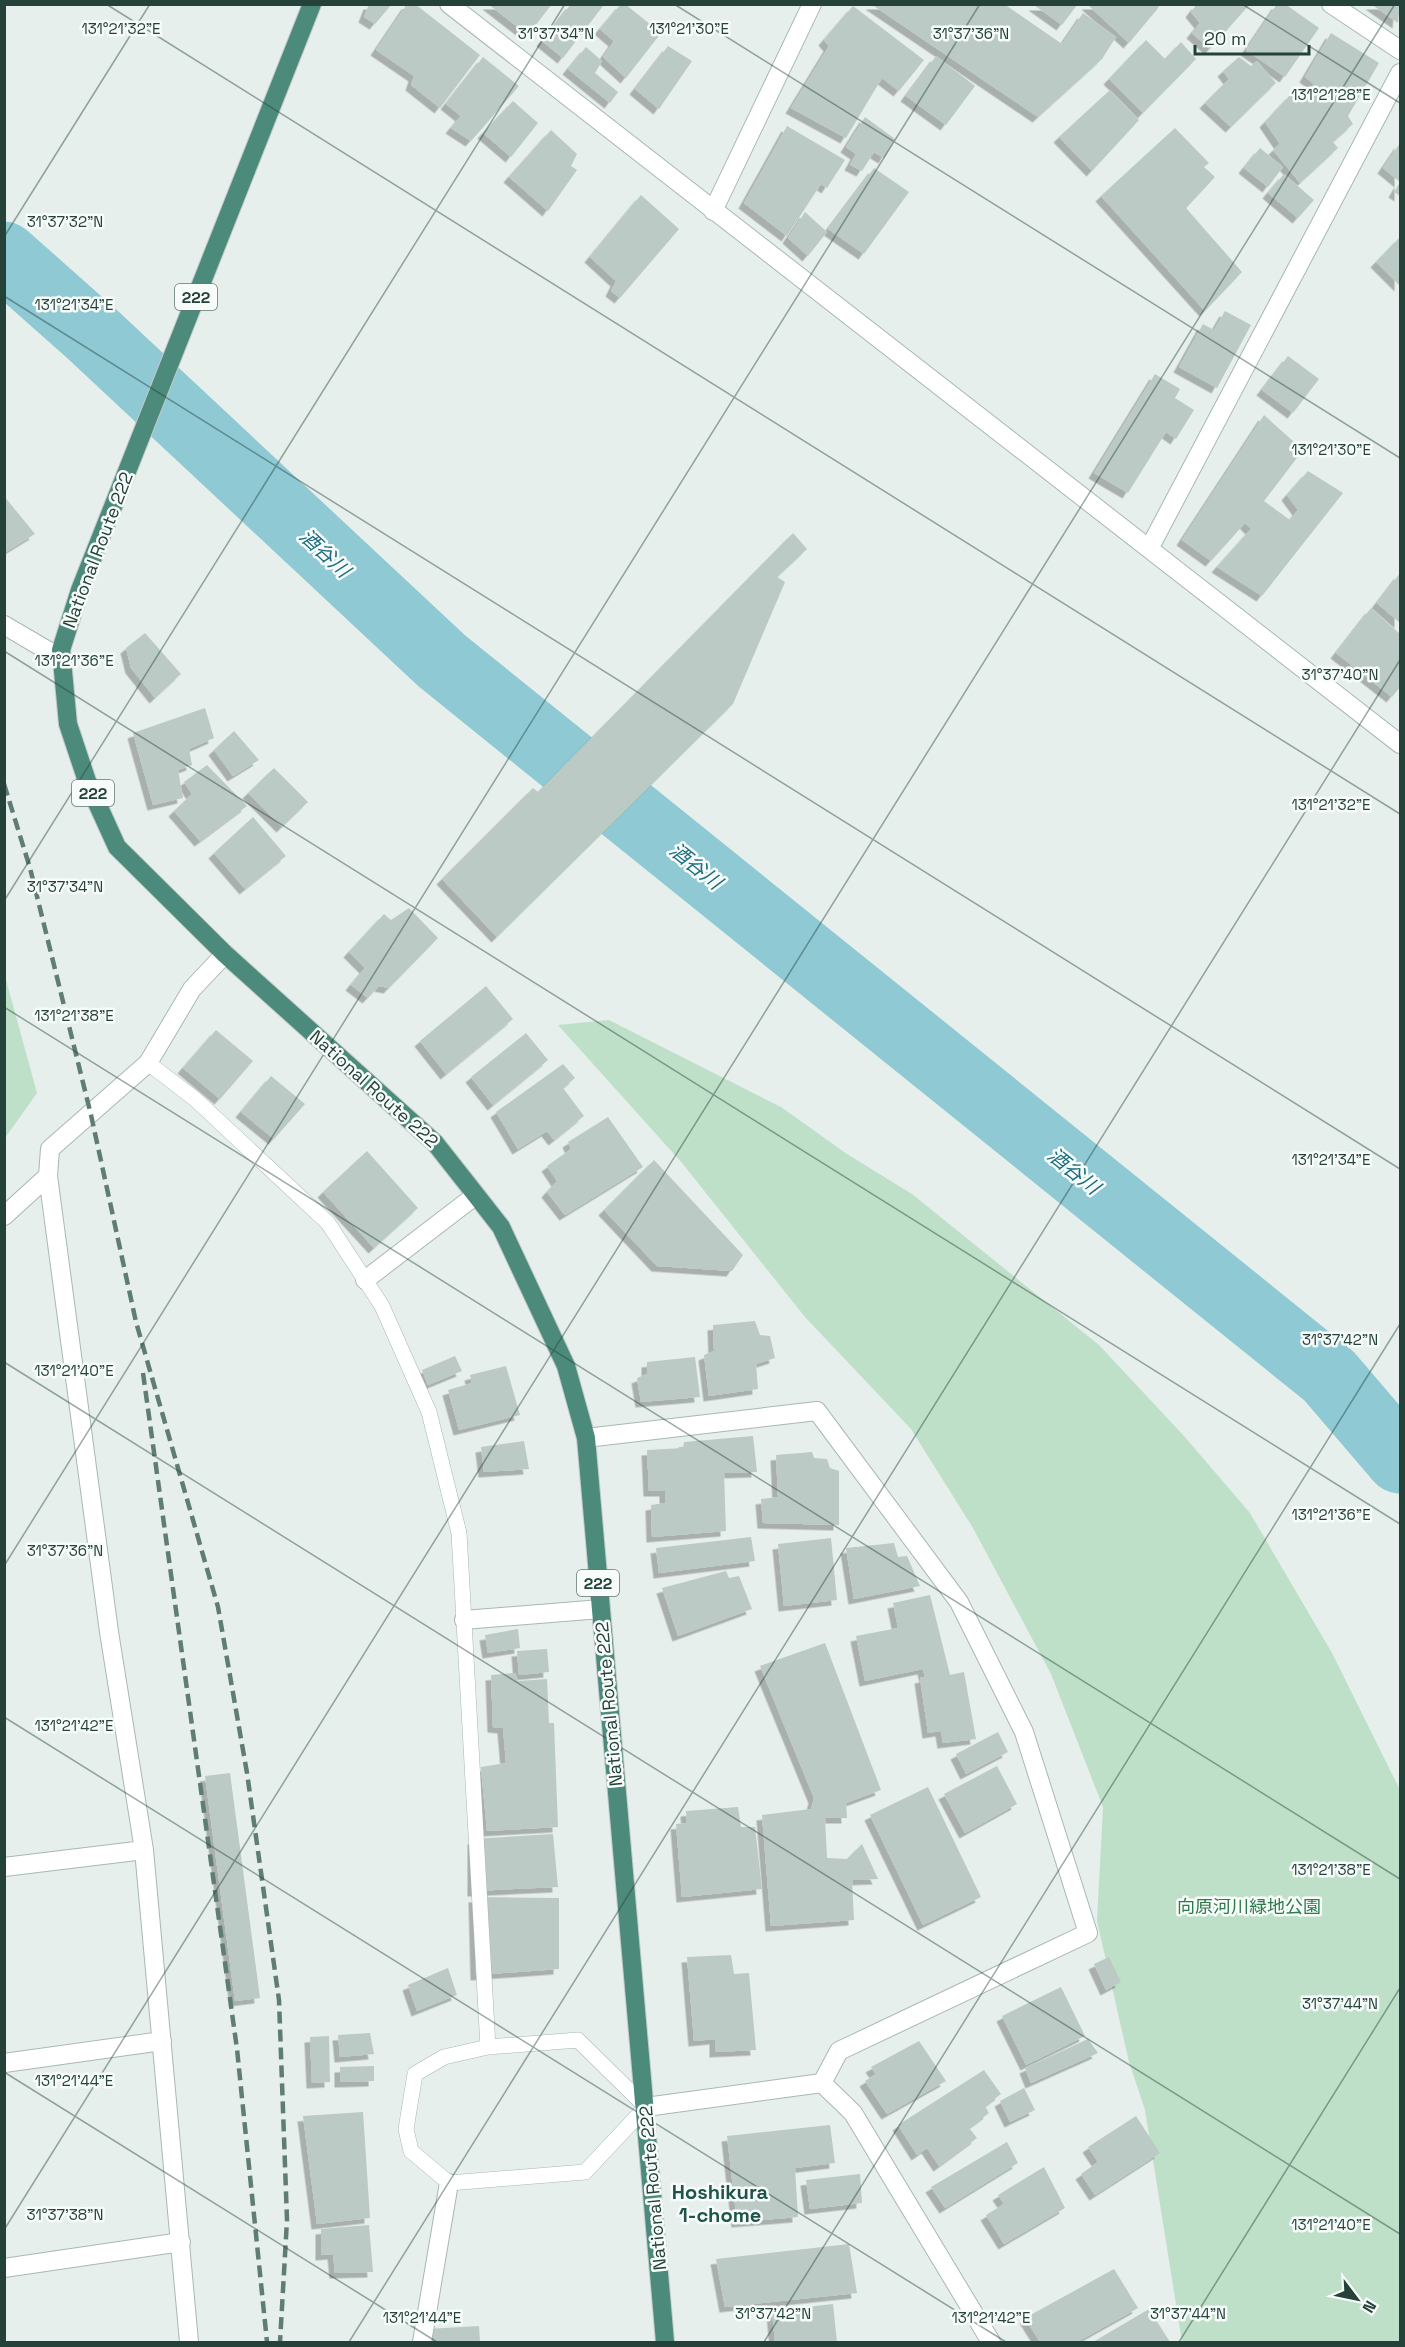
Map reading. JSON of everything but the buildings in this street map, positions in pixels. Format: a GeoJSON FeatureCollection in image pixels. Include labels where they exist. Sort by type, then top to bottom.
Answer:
{"type":"FeatureCollection","features":[{"type":"Feature","properties":{"kind":"highway","name":"National Route 222"},"geometry":{"type":"LineString","coordinates":[[312,4],[81,590],[62,650],[68,724],[87,781],[117,847],[225,954],[435,1143],[501,1227],[566,1366],[586,1438],[665,2343]]}},
{"type":"Feature","properties":{"kind":"street"},"geometry":{"type":"LineString","coordinates":[[449,4],[1401,744]]}},
{"type":"Feature","properties":{"kind":"street"},"geometry":{"type":"LineString","coordinates":[[713,210],[812,4]]}},
{"type":"Feature","properties":{"kind":"street"},"geometry":{"type":"LineString","coordinates":[[1331,4],[1401,50]]}},
{"type":"Feature","properties":{"kind":"street"},"geometry":{"type":"LineString","coordinates":[[1150,547],[1401,73]]}},
{"type":"Feature","properties":{"kind":"street"},"geometry":{"type":"LineString","coordinates":[[4,625],[62,659]]}},
{"type":"Feature","properties":{"kind":"street"},"geometry":{"type":"LineString","coordinates":[[189,2343],[144,1850],[109,1632],[48,1176],[50,1149],[148,1063],[192,989],[225,954]]}},
{"type":"Feature","properties":{"kind":"street"},"geometry":{"type":"LineString","coordinates":[[4,1216],[48,1176]]}},
{"type":"Feature","properties":{"kind":"street"},"geometry":{"type":"LineString","coordinates":[[365,1280],[476,1195]]}},
{"type":"Feature","properties":{"kind":"street"},"geometry":{"type":"LineString","coordinates":[[586,1438],[816,1411],[959,1602],[1024,1732],[1088,1934],[839,2051],[822,2083]]}},
{"type":"Feature","properties":{"kind":"street"},"geometry":{"type":"LineString","coordinates":[[464,1620],[601,1609]]}},
{"type":"Feature","properties":{"kind":"street"},"geometry":{"type":"LineString","coordinates":[[4,1867],[144,1850]]}},
{"type":"Feature","properties":{"kind":"street"},"geometry":{"type":"LineString","coordinates":[[4,2063],[162,2042]]}},
{"type":"Feature","properties":{"kind":"street"},"geometry":{"type":"LineString","coordinates":[[646,2107],[822,2083]]}},
{"type":"Feature","properties":{"kind":"street"},"geometry":{"type":"LineString","coordinates":[[822,2083],[853,2113],[991,2343]]}},
{"type":"Feature","properties":{"kind":"street"},"geometry":{"type":"LineString","coordinates":[[422,2343],[449,2183]]}},
{"type":"Feature","properties":{"kind":"street"},"geometry":{"type":"LineString","coordinates":[[4,2268],[181,2242]]}},
{"type":"Feature","properties":{"kind":"lane"},"geometry":{"type":"LineString","coordinates":[[148,1063],[195,1099],[328,1223],[382,1306],[429,1412],[459,1533],[488,2047]]}},
{"type":"Feature","properties":{"kind":"lane"},"geometry":{"type":"LineString","coordinates":[[578,2040],[646,2107],[585,2172],[449,2183],[411,2151],[406,2129],[415,2074],[444,2057],[488,2047],[578,2040]]}},
{"type":"Feature","properties":{"kind":"green space"},"geometry":{"type":"Polygon","coordinates":[[[5,976],[37,1093],[4,1138],[5,976]]]}},
{"type":"Feature","properties":{"kind":"green space","name":"向原河川緑地公園"},"geometry":{"type":"Polygon","coordinates":[[[609,1020],[781,1107],[847,1154],[912,1194],[1099,1345],[1184,1436],[1250,1513],[1332,1653],[1400,1790],[1400,2342],[1182,2342],[1145,2110],[1129,2062],[1097,1921],[1103,1807],[1051,1674],[973,1528],[911,1429],[805,1317],[682,1163],[558,1025],[609,1020]]]}},
{"type":"Feature","properties":{"kind":"waterway","name":"酒谷川"},"geometry":{"type":"LineString","coordinates":[[4,256],[92,334],[442,661],[1329,1376],[1400,1459]]}},
{"type":"Feature","properties":{"kind":"railway"},"geometry":{"type":"LineString","coordinates":[[4,784],[30,868],[91,1115],[136,1322],[218,1607],[247,1773],[279,2000],[287,2220],[280,2342]]}},
{"type":"Feature","properties":{"kind":"railway"},"geometry":{"type":"LineString","coordinates":[[143,1373],[237,2049],[267,2342]]}},
{"type":"Feature","properties":{"kind":"district","name":"Hoshikura 1-chome"},"geometry":{"type":"Point","coordinates":[720,2204]}}]}
